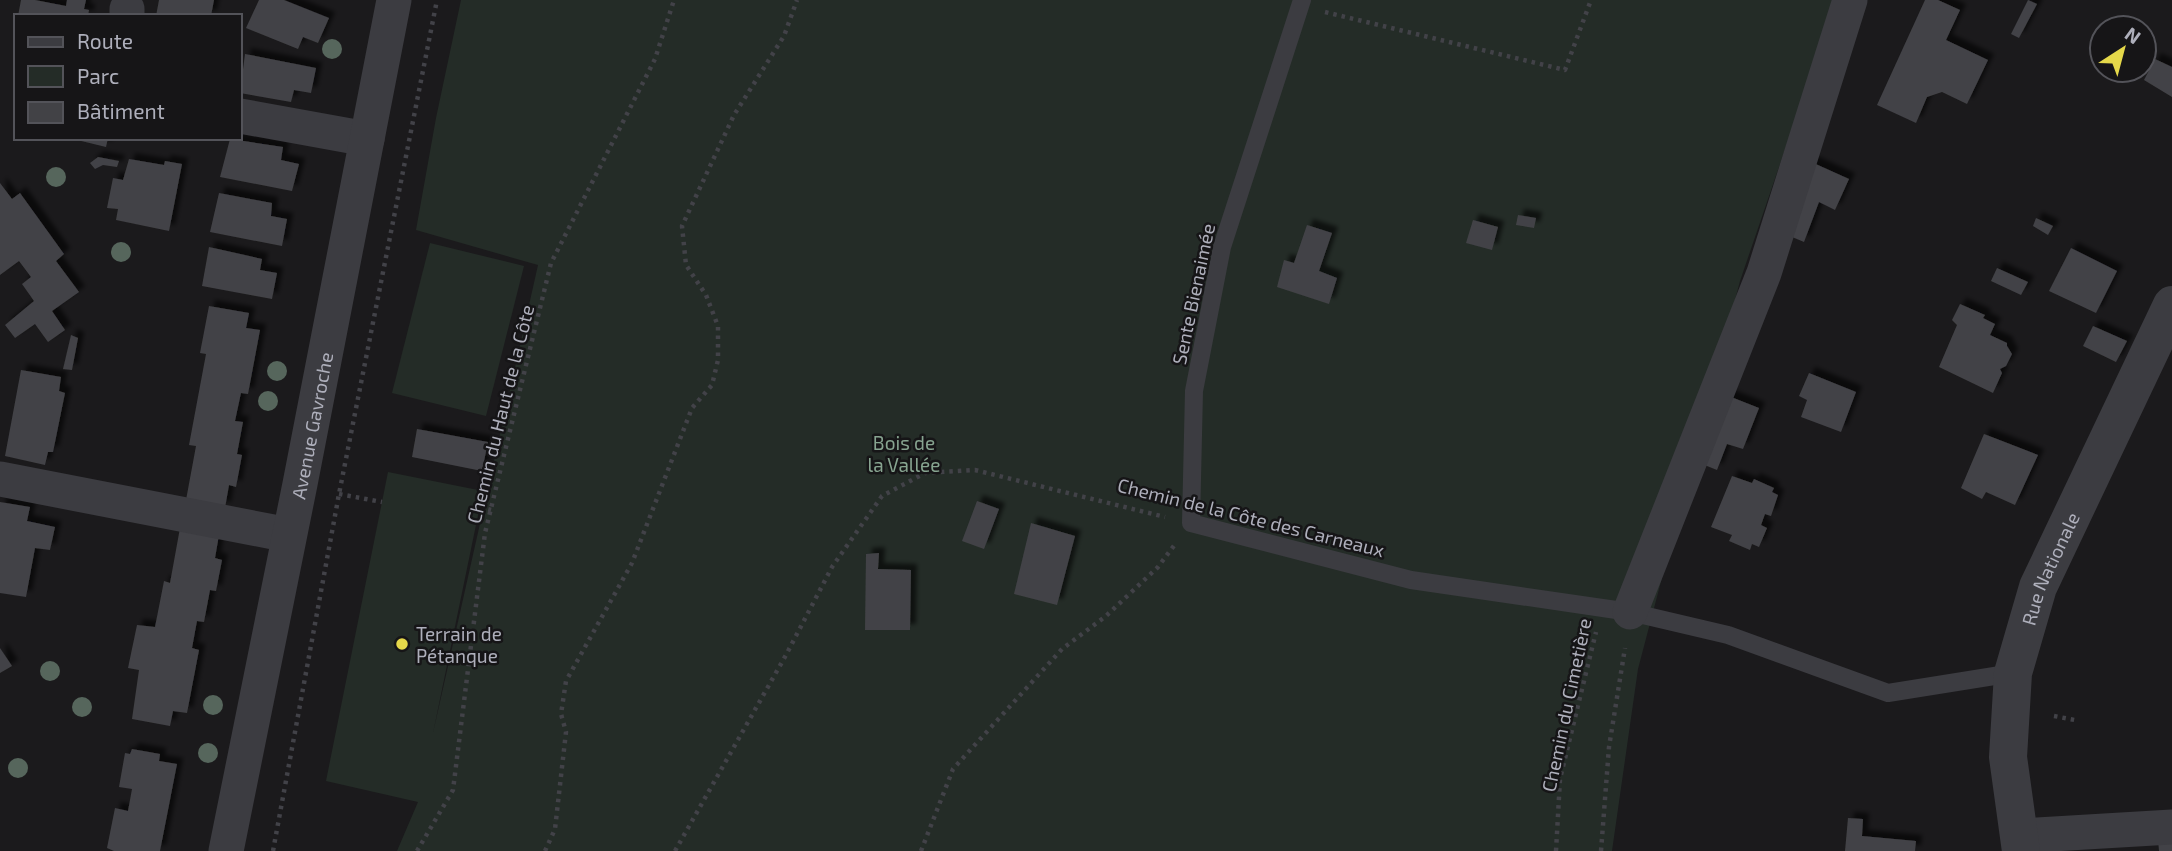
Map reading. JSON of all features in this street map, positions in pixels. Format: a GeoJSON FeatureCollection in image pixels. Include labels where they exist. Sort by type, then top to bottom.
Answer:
{"type":"FeatureCollection","features":[{"type":"Feature","properties":{"kind":"street","name":"Avenue Gavroche"},"geometry":{"type":"LineString","coordinates":[[226,851],[394,0]]}},
{"type":"Feature","properties":{"kind":"street"},"geometry":{"type":"LineString","coordinates":[[1616,610],[1764,273],[1850,0]]}},
{"type":"Feature","properties":{"kind":"street"},"geometry":{"type":"LineString","coordinates":[[242,116],[368,139]]}},
{"type":"Feature","properties":{"kind":"street","name":"Rue Nationale"},"geometry":{"type":"LineString","coordinates":[[2019,844],[2008,757],[2013,673],[2038,587],[2172,305]]}},
{"type":"Feature","properties":{"kind":"street"},"geometry":{"type":"LineString","coordinates":[[0,479],[289,534]]}},
{"type":"Feature","properties":{"kind":"street"},"geometry":{"type":"LineString","coordinates":[[2019,844],[2172,827]]}},
{"type":"Feature","properties":{"kind":"lane","name":"Sente Bienaimée"},"geometry":{"type":"LineString","coordinates":[[1191,523],[1194,391],[1222,247],[1301,3]]}},
{"type":"Feature","properties":{"kind":"lane","name":"Chemin de la Côte des Carneaux"},"geometry":{"type":"LineString","coordinates":[[1191,523],[1411,580],[1616,610],[1728,635],[1888,693],[2013,673]]}},
{"type":"Feature","properties":{"kind":"path"},"geometry":{"type":"LineString","coordinates":[[273,851],[339,494],[437,0]]}},
{"type":"Feature","properties":{"kind":"path","name":"Chemin du Haut de la Côte"},"geometry":{"type":"LineString","coordinates":[[416,851],[453,790],[485,533],[551,263],[655,60],[674,0]]}},
{"type":"Feature","properties":{"kind":"path"},"geometry":{"type":"LineString","coordinates":[[545,851],[555,829],[566,732],[561,714],[566,681],[632,564],[692,408],[712,385],[718,360],[718,326],[706,295],[686,265],[682,226],[734,115],[784,36],[797,0]]}},
{"type":"Feature","properties":{"kind":"path"},"geometry":{"type":"LineString","coordinates":[[1301,3],[1564,70],[1591,0]]}},
{"type":"Feature","properties":{"kind":"path","name":"Chemin de la Côte des Carneaux"},"geometry":{"type":"LineString","coordinates":[[675,851],[786,655],[832,567],[882,496],[925,473],[975,470],[1191,523]]}},
{"type":"Feature","properties":{"kind":"path"},"geometry":{"type":"LineString","coordinates":[[339,494],[382,502]]}},
{"type":"Feature","properties":{"kind":"path"},"geometry":{"type":"LineString","coordinates":[[480,507],[491,510]]}},
{"type":"Feature","properties":{"kind":"path"},"geometry":{"type":"LineString","coordinates":[[922,851],[953,769],[1062,649],[1106,616],[1158,567],[1191,523]]}},
{"type":"Feature","properties":{"kind":"path"},"geometry":{"type":"LineString","coordinates":[[1601,851],[1616,610]]}},
{"type":"Feature","properties":{"kind":"path","name":"Chemin du Cimetière"},"geometry":{"type":"LineString","coordinates":[[1556,851],[1560,779],[1616,610]]}},
{"type":"Feature","properties":{"kind":"path"},"geometry":{"type":"LineString","coordinates":[[2054,716],[2075,720]]}},
{"type":"Feature","properties":{"kind":"green space","name":"Bois de la Vallée"},"geometry":{"type":"Polygon","coordinates":[[[461,0],[1836,0],[1740,281],[1638,669],[1612,851],[397,851],[418,802],[326,781],[388,472],[483,491],[433,733],[538,265],[416,230],[461,0]]]}},
{"type":"Feature","properties":{"kind":"green space"},"geometry":{"type":"Polygon","coordinates":[[[430,243],[524,266],[486,416],[392,393],[430,243]]]}},
{"type":"Feature","properties":{"kind":"building"},"geometry":{"type":"Polygon","coordinates":[[[21,0],[66,6],[67,0],[86,0],[84,9],[89,10],[88,14],[18,14],[21,0]]]}},
{"type":"Feature","properties":{"kind":"building"},"geometry":{"type":"Polygon","coordinates":[[[159,0],[214,0],[211,14],[156,14],[159,0]]]}},
{"type":"Feature","properties":{"kind":"building"},"geometry":{"type":"Polygon","coordinates":[[[259,0],[284,0],[329,18],[318,43],[303,37],[298,49],[246,28],[259,0]]]}},
{"type":"Feature","properties":{"kind":"building"},"geometry":{"type":"Polygon","coordinates":[[[1925,0],[1938,0],[1960,10],[1946,40],[1988,60],[1967,104],[1942,92],[1927,97],[1916,123],[1877,105],[1925,0]]]}},
{"type":"Feature","properties":{"kind":"building"},"geometry":{"type":"Polygon","coordinates":[[[2028,0],[2037,4],[2019,38],[2011,34],[2028,0]]]}},
{"type":"Feature","properties":{"kind":"building"},"geometry":{"type":"Polygon","coordinates":[[[245,54],[316,68],[311,93],[294,90],[291,102],[242,93],[245,54]]]}},
{"type":"Feature","properties":{"kind":"building"},"geometry":{"type":"Polygon","coordinates":[[[2158,60],[2172,67],[2172,97],[2151,84],[2158,84],[2158,60]]]}},
{"type":"Feature","properties":{"kind":"building"},"geometry":{"type":"Polygon","coordinates":[[[77,140],[108,140],[106,147],[77,140]]]}},
{"type":"Feature","properties":{"kind":"building"},"geometry":{"type":"Polygon","coordinates":[[[230,140],[283,147],[281,160],[299,164],[292,191],[220,177],[230,140]]]}},
{"type":"Feature","properties":{"kind":"building"},"geometry":{"type":"Polygon","coordinates":[[[98,157],[119,161],[117,167],[103,165],[95,169],[90,163],[98,157]]]}},
{"type":"Feature","properties":{"kind":"building"},"geometry":{"type":"Polygon","coordinates":[[[129,159],[164,165],[165,161],[182,164],[169,231],[116,220],[118,209],[107,208],[113,178],[123,180],[129,159]]]}},
{"type":"Feature","properties":{"kind":"building"},"geometry":{"type":"Polygon","coordinates":[[[1809,161],[1849,179],[1835,210],[1819,202],[1804,242],[1785,234],[1809,161]]]}},
{"type":"Feature","properties":{"kind":"building"},"geometry":{"type":"Polygon","coordinates":[[[0,183],[12,199],[20,193],[64,254],[56,261],[79,292],[52,311],[65,330],[48,342],[35,324],[15,338],[5,325],[34,301],[22,284],[31,277],[19,261],[0,275],[0,183]]]}},
{"type":"Feature","properties":{"kind":"building"},"geometry":{"type":"Polygon","coordinates":[[[219,193],[272,203],[271,216],[287,219],[282,246],[210,232],[219,193]]]}},
{"type":"Feature","properties":{"kind":"building"},"geometry":{"type":"Polygon","coordinates":[[[1518,215],[1536,218],[1534,228],[1516,225],[1518,215]]]}},
{"type":"Feature","properties":{"kind":"building"},"geometry":{"type":"Polygon","coordinates":[[[2036,218],[2053,226],[2048,235],[2033,226],[2036,218]]]}},
{"type":"Feature","properties":{"kind":"building"},"geometry":{"type":"Polygon","coordinates":[[[1473,220],[1498,227],[1492,250],[1466,243],[1473,220]]]}},
{"type":"Feature","properties":{"kind":"building"},"geometry":{"type":"Polygon","coordinates":[[[1307,225],[1332,233],[1319,271],[1337,278],[1329,304],[1277,287],[1284,260],[1294,263],[1307,225]]]}},
{"type":"Feature","properties":{"kind":"building"},"geometry":{"type":"Polygon","coordinates":[[[209,247],[262,259],[260,270],[277,273],[272,299],[202,286],[209,247]]]}},
{"type":"Feature","properties":{"kind":"building"},"geometry":{"type":"Polygon","coordinates":[[[2071,248],[2117,271],[2096,313],[2049,291],[2071,248]]]}},
{"type":"Feature","properties":{"kind":"building"},"geometry":{"type":"Polygon","coordinates":[[[1997,268],[2028,282],[2021,295],[1991,281],[1997,268]]]}},
{"type":"Feature","properties":{"kind":"building"},"geometry":{"type":"Polygon","coordinates":[[[1960,304],[1985,315],[1983,318],[1995,324],[1990,335],[2007,343],[2012,354],[2006,366],[2000,369],[2002,373],[1993,393],[1939,367],[1957,325],[1952,320],[1960,304]]]}},
{"type":"Feature","properties":{"kind":"building"},"geometry":{"type":"Polygon","coordinates":[[[209,306],[249,313],[246,328],[260,330],[248,394],[241,393],[235,421],[243,422],[237,454],[242,455],[236,487],[229,485],[225,508],[186,500],[196,446],[189,445],[206,354],[200,353],[209,306]]]}},
{"type":"Feature","properties":{"kind":"building"},"geometry":{"type":"Polygon","coordinates":[[[2093,326],[2127,341],[2116,362],[2083,346],[2093,326]]]}},
{"type":"Feature","properties":{"kind":"building"},"geometry":{"type":"Polygon","coordinates":[[[71,335],[78,338],[72,370],[63,369],[71,335]]]}},
{"type":"Feature","properties":{"kind":"building"},"geometry":{"type":"Polygon","coordinates":[[[21,370],[61,377],[59,391],[65,393],[53,452],[48,452],[45,465],[5,456],[21,370]]]}},
{"type":"Feature","properties":{"kind":"building"},"geometry":{"type":"Polygon","coordinates":[[[1809,373],[1856,392],[1841,432],[1801,417],[1807,400],[1799,396],[1809,373]]]}},
{"type":"Feature","properties":{"kind":"building"},"geometry":{"type":"Polygon","coordinates":[[[1726,395],[1759,408],[1743,449],[1727,444],[1717,470],[1702,464],[1726,395]]]}},
{"type":"Feature","properties":{"kind":"building"},"geometry":{"type":"Polygon","coordinates":[[[417,429],[488,442],[482,471],[412,457],[417,429]]]}},
{"type":"Feature","properties":{"kind":"building"},"geometry":{"type":"Polygon","coordinates":[[[1984,434],[2038,455],[2015,505],[1986,492],[1982,499],[1961,488],[1984,434]]]}},
{"type":"Feature","properties":{"kind":"building"},"geometry":{"type":"Polygon","coordinates":[[[1732,476],[1752,483],[1754,479],[1774,488],[1772,492],[1778,495],[1771,516],[1765,514],[1761,525],[1767,528],[1759,547],[1752,544],[1750,550],[1729,541],[1732,535],[1711,527],[1732,476]]]}},
{"type":"Feature","properties":{"kind":"building"},"geometry":{"type":"Polygon","coordinates":[[[977,501],[999,509],[984,549],[962,541],[977,501]]]}},
{"type":"Feature","properties":{"kind":"building"},"geometry":{"type":"Polygon","coordinates":[[[0,502],[30,507],[27,521],[55,527],[50,550],[35,548],[26,597],[0,593],[0,502]]]}},
{"type":"Feature","properties":{"kind":"building"},"geometry":{"type":"Polygon","coordinates":[[[1031,523],[1075,536],[1057,605],[1014,594],[1031,523]]]}},
{"type":"Feature","properties":{"kind":"building"},"geometry":{"type":"Polygon","coordinates":[[[180,528],[219,535],[215,558],[222,560],[216,591],[210,590],[204,622],[197,621],[192,648],[199,650],[187,713],[173,711],[170,726],[132,719],[139,670],[128,668],[137,625],[155,627],[164,581],[170,583],[180,528]]]}},
{"type":"Feature","properties":{"kind":"building"},"geometry":{"type":"Polygon","coordinates":[[[879,553],[878,569],[911,570],[910,630],[865,630],[866,554],[879,553]]]}},
{"type":"Feature","properties":{"kind":"building"},"geometry":{"type":"Polygon","coordinates":[[[0,648],[12,666],[0,673],[0,648]]]}},
{"type":"Feature","properties":{"kind":"building"},"geometry":{"type":"Polygon","coordinates":[[[132,749],[160,754],[159,761],[177,764],[160,851],[114,851],[107,848],[115,808],[128,811],[132,789],[119,787],[125,753],[130,754],[132,749]]]}},
{"type":"Feature","properties":{"kind":"building"},"geometry":{"type":"Polygon","coordinates":[[[1848,818],[1863,819],[1862,836],[1916,841],[1915,851],[1845,851],[1848,818]]]}},
{"type":"Feature","properties":{"kind":"building"},"geometry":{"type":"Polygon","coordinates":[[[2172,837],[2172,851],[2159,851],[2158,839],[2172,837]]]}},
{"type":"Feature","properties":{"kind":"place","name":"Terrain de Pétanque"},"geometry":{"type":"Point","coordinates":[402,644]}}]}
